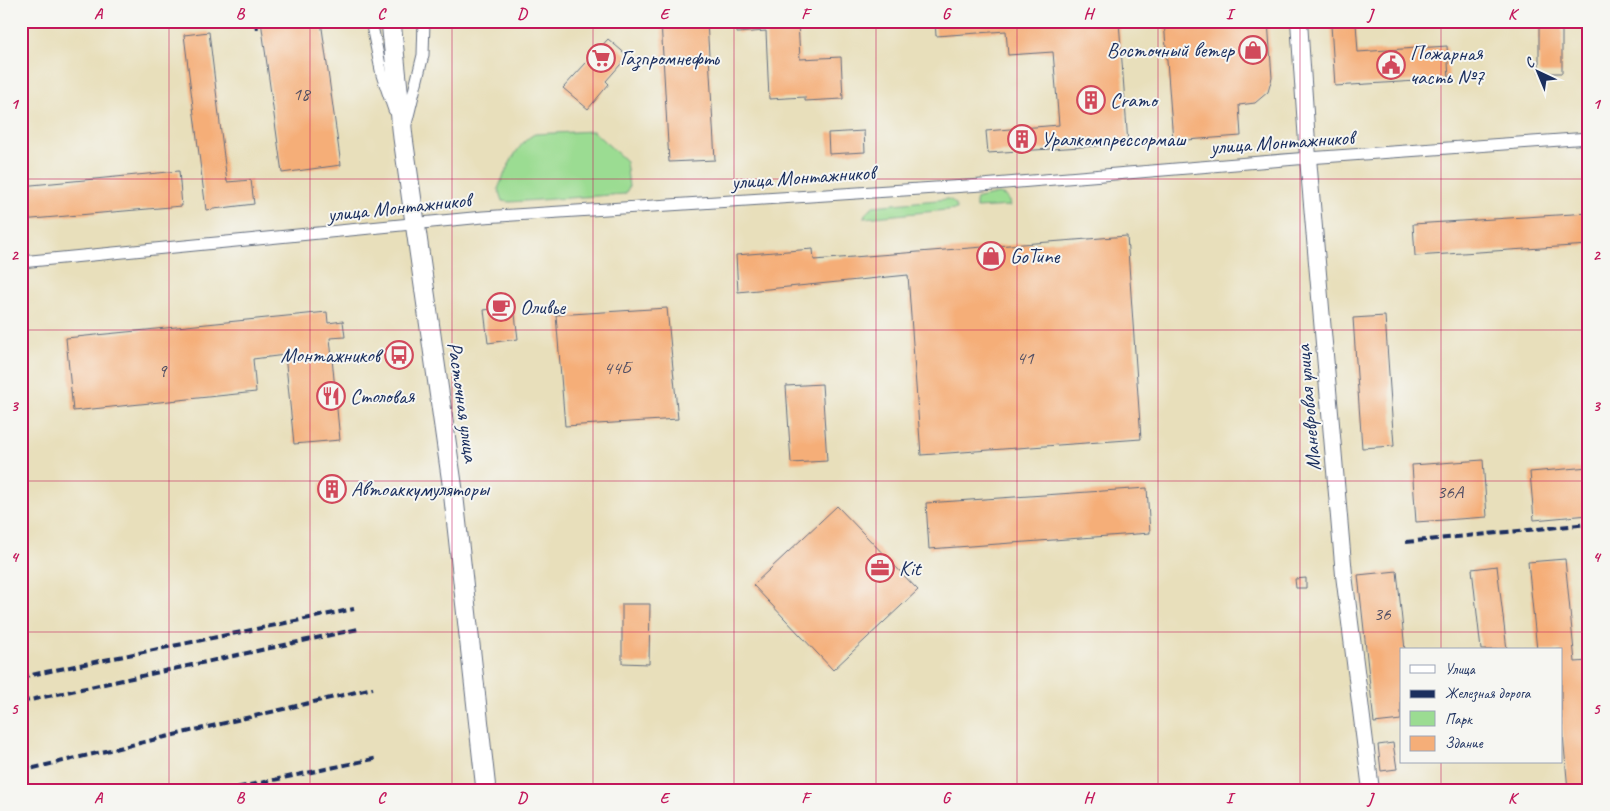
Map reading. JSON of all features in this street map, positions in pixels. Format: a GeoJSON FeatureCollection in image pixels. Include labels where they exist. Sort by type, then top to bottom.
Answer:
{"type":"FeatureCollection","features":[{"type":"Feature","properties":{"kind":"main road","name":"Расточная улица"},"geometry":{"type":"LineString","coordinates":[[391,21],[403,138],[453,490],[486,790]]}},
{"type":"Feature","properties":{"kind":"main road","name":"Маневровая улица"},"geometry":{"type":"LineString","coordinates":[[1299,21],[1308,158],[1344,575],[1371,790]]}},
{"type":"Feature","properties":{"kind":"street"},"geometry":{"type":"LineString","coordinates":[[371,21],[382,75],[403,138]]}},
{"type":"Feature","properties":{"kind":"street"},"geometry":{"type":"LineString","coordinates":[[403,138],[423,55],[424,21]]}},
{"type":"Feature","properties":{"kind":"street","name":"улица Монтажников"},"geometry":{"type":"LineString","coordinates":[[21,262],[483,217],[982,185],[1308,158],[1589,138]]}},
{"type":"Feature","properties":{"kind":"green space"},"geometry":{"type":"Polygon","coordinates":[[[593,131],[626,161],[629,187],[625,194],[502,201],[498,189],[501,182],[518,150],[529,138],[535,134],[593,131]]]}},
{"type":"Feature","properties":{"kind":"green space"},"geometry":{"type":"Polygon","coordinates":[[[998,194],[1006,197],[1010,206],[976,208],[978,198],[998,194]]]}},
{"type":"Feature","properties":{"kind":"green space"},"geometry":{"type":"Polygon","coordinates":[[[948,199],[954,203],[957,209],[864,218],[865,214],[873,206],[948,199]]]}},
{"type":"Feature","properties":{"kind":"building"},"geometry":{"type":"Polygon","coordinates":[[[261,21],[321,21],[341,165],[282,173],[261,21]]]}},
{"type":"Feature","properties":{"kind":"building"},"geometry":{"type":"Polygon","coordinates":[[[661,21],[707,21],[715,160],[669,162],[661,21]]]}},
{"type":"Feature","properties":{"kind":"building"},"geometry":{"type":"Polygon","coordinates":[[[736,21],[798,21],[800,59],[841,57],[843,99],[805,101],[805,97],[769,99],[766,31],[737,33],[736,21]]]}},
{"type":"Feature","properties":{"kind":"building","name":"Cramo"},"geometry":{"type":"Polygon","coordinates":[[[935,21],[1119,21],[1128,144],[988,153],[986,131],[1059,125],[1053,52],[1008,55],[1006,31],[936,36],[935,21]]]}},
{"type":"Feature","properties":{"kind":"building"},"geometry":{"type":"Polygon","coordinates":[[[1164,21],[1268,21],[1272,78],[1268,92],[1255,103],[1239,105],[1241,136],[1173,141],[1164,21]]]}},
{"type":"Feature","properties":{"kind":"building"},"geometry":{"type":"Polygon","coordinates":[[[1539,21],[1562,21],[1562,73],[1539,73],[1539,21]]]}},
{"type":"Feature","properties":{"kind":"building","name":"Пожарная часть №7"},"geometry":{"type":"Polygon","coordinates":[[[1356,23],[1358,52],[1447,46],[1449,79],[1335,86],[1331,25],[1356,23]]]}},
{"type":"Feature","properties":{"kind":"building"},"geometry":{"type":"Polygon","coordinates":[[[209,32],[227,182],[251,180],[254,204],[206,210],[184,35],[209,32]]]}},
{"type":"Feature","properties":{"kind":"building"},"geometry":{"type":"Polygon","coordinates":[[[608,39],[628,56],[606,81],[609,84],[588,109],[563,88],[608,39]]]}},
{"type":"Feature","properties":{"kind":"building"},"geometry":{"type":"Polygon","coordinates":[[[864,131],[865,152],[829,154],[828,133],[864,131]]]}},
{"type":"Feature","properties":{"kind":"building"},"geometry":{"type":"Polygon","coordinates":[[[179,171],[182,206],[21,220],[21,186],[179,171]]]}},
{"type":"Feature","properties":{"kind":"building"},"geometry":{"type":"Polygon","coordinates":[[[1589,213],[1589,245],[1415,256],[1413,224],[1589,213]]]}},
{"type":"Feature","properties":{"kind":"building"},"geometry":{"type":"Polygon","coordinates":[[[1127,236],[1141,439],[921,455],[908,275],[738,292],[736,255],[813,249],[814,260],[1127,236]]]}},
{"type":"Feature","properties":{"kind":"building"},"geometry":{"type":"Polygon","coordinates":[[[514,306],[518,339],[488,343],[484,310],[514,306]]]}},
{"type":"Feature","properties":{"kind":"building"},"geometry":{"type":"Polygon","coordinates":[[[667,308],[678,419],[565,426],[556,315],[667,308]]]}},
{"type":"Feature","properties":{"kind":"building"},"geometry":{"type":"Polygon","coordinates":[[[327,312],[328,323],[343,321],[345,337],[330,338],[340,440],[294,444],[285,355],[253,359],[256,392],[73,411],[66,338],[327,312]]]}},
{"type":"Feature","properties":{"kind":"building"},"geometry":{"type":"Polygon","coordinates":[[[1385,316],[1394,446],[1362,448],[1353,318],[1385,316]]]}},
{"type":"Feature","properties":{"kind":"building"},"geometry":{"type":"Polygon","coordinates":[[[822,384],[827,461],[791,463],[786,386],[822,384]]]}},
{"type":"Feature","properties":{"kind":"building"},"geometry":{"type":"Polygon","coordinates":[[[1483,460],[1487,517],[1416,522],[1412,465],[1483,460]]]}},
{"type":"Feature","properties":{"kind":"building"},"geometry":{"type":"Polygon","coordinates":[[[1589,467],[1589,515],[1534,520],[1530,472],[1589,467]]]}},
{"type":"Feature","properties":{"kind":"building","name":"Автоаккумуляторы"},"geometry":{"type":"Polygon","coordinates":[[[344,482],[345,494],[320,495],[320,483],[344,482]]]}},
{"type":"Feature","properties":{"kind":"building"},"geometry":{"type":"Polygon","coordinates":[[[1147,488],[1150,533],[929,549],[926,503],[1147,488]]]}},
{"type":"Feature","properties":{"kind":"building"},"geometry":{"type":"Polygon","coordinates":[[[837,506],[918,590],[833,670],[753,585],[837,506]]]}},
{"type":"Feature","properties":{"kind":"building"},"geometry":{"type":"Polygon","coordinates":[[[1565,559],[1575,662],[1589,661],[1589,790],[1568,790],[1562,724],[1562,648],[1537,648],[1528,562],[1565,559]]]}},
{"type":"Feature","properties":{"kind":"building"},"geometry":{"type":"Polygon","coordinates":[[[1497,566],[1507,648],[1481,648],[1472,569],[1497,566]]]}},
{"type":"Feature","properties":{"kind":"building"},"geometry":{"type":"Polygon","coordinates":[[[1397,571],[1405,648],[1400,648],[1400,720],[1374,723],[1358,575],[1397,571]]]}},
{"type":"Feature","properties":{"kind":"building"},"geometry":{"type":"Polygon","coordinates":[[[1306,578],[1306,588],[1296,588],[1295,579],[1306,578]]]}},
{"type":"Feature","properties":{"kind":"building"},"geometry":{"type":"Polygon","coordinates":[[[622,604],[650,604],[649,664],[622,663],[622,604]]]}},
{"type":"Feature","properties":{"kind":"building"},"geometry":{"type":"Polygon","coordinates":[[[1393,743],[1397,769],[1381,771],[1378,745],[1393,743]]]}},
{"type":"Feature","properties":{"kind":"railway"},"geometry":{"type":"LineString","coordinates":[[256,21],[257,30]]}},
{"type":"Feature","properties":{"kind":"railway"},"geometry":{"type":"LineString","coordinates":[[1406,542],[1589,524]]}},
{"type":"Feature","properties":{"kind":"railway"},"geometry":{"type":"LineString","coordinates":[[21,677],[354,609]]}},
{"type":"Feature","properties":{"kind":"railway"},"geometry":{"type":"LineString","coordinates":[[21,702],[358,629]]}},
{"type":"Feature","properties":{"kind":"railway"},"geometry":{"type":"LineString","coordinates":[[21,771],[373,688]]}},
{"type":"Feature","properties":{"kind":"railway"},"geometry":{"type":"LineString","coordinates":[[226,790],[378,758]]}},
{"type":"Feature","properties":{"kind":"place","name":"Восточный ветер"},"geometry":{"type":"Point","coordinates":[1253,50]}},
{"type":"Feature","properties":{"kind":"place","name":"Газпромнефть"},"geometry":{"type":"Point","coordinates":[601,58]}},
{"type":"Feature","properties":{"kind":"place","name":"Пожарная часть №7"},"geometry":{"type":"Point","coordinates":[1391,65]}},
{"type":"Feature","properties":{"kind":"place","name":"Cramo"},"geometry":{"type":"Point","coordinates":[1091,100]}},
{"type":"Feature","properties":{"kind":"place","name":"Уралкомпрессормаш"},"geometry":{"type":"Point","coordinates":[1022,139]}},
{"type":"Feature","properties":{"kind":"place","name":"GoTune"},"geometry":{"type":"Point","coordinates":[991,256]}},
{"type":"Feature","properties":{"kind":"place","name":"Оливье"},"geometry":{"type":"Point","coordinates":[501,307]}},
{"type":"Feature","properties":{"kind":"place","name":"Монтажников"},"geometry":{"type":"Point","coordinates":[399,355]}},
{"type":"Feature","properties":{"kind":"place","name":"Столовая"},"geometry":{"type":"Point","coordinates":[331,396]}},
{"type":"Feature","properties":{"kind":"place","name":"Автоаккумуляторы"},"geometry":{"type":"Point","coordinates":[332,489]}},
{"type":"Feature","properties":{"kind":"place","name":"Kit"},"geometry":{"type":"Point","coordinates":[880,568]}}]}
